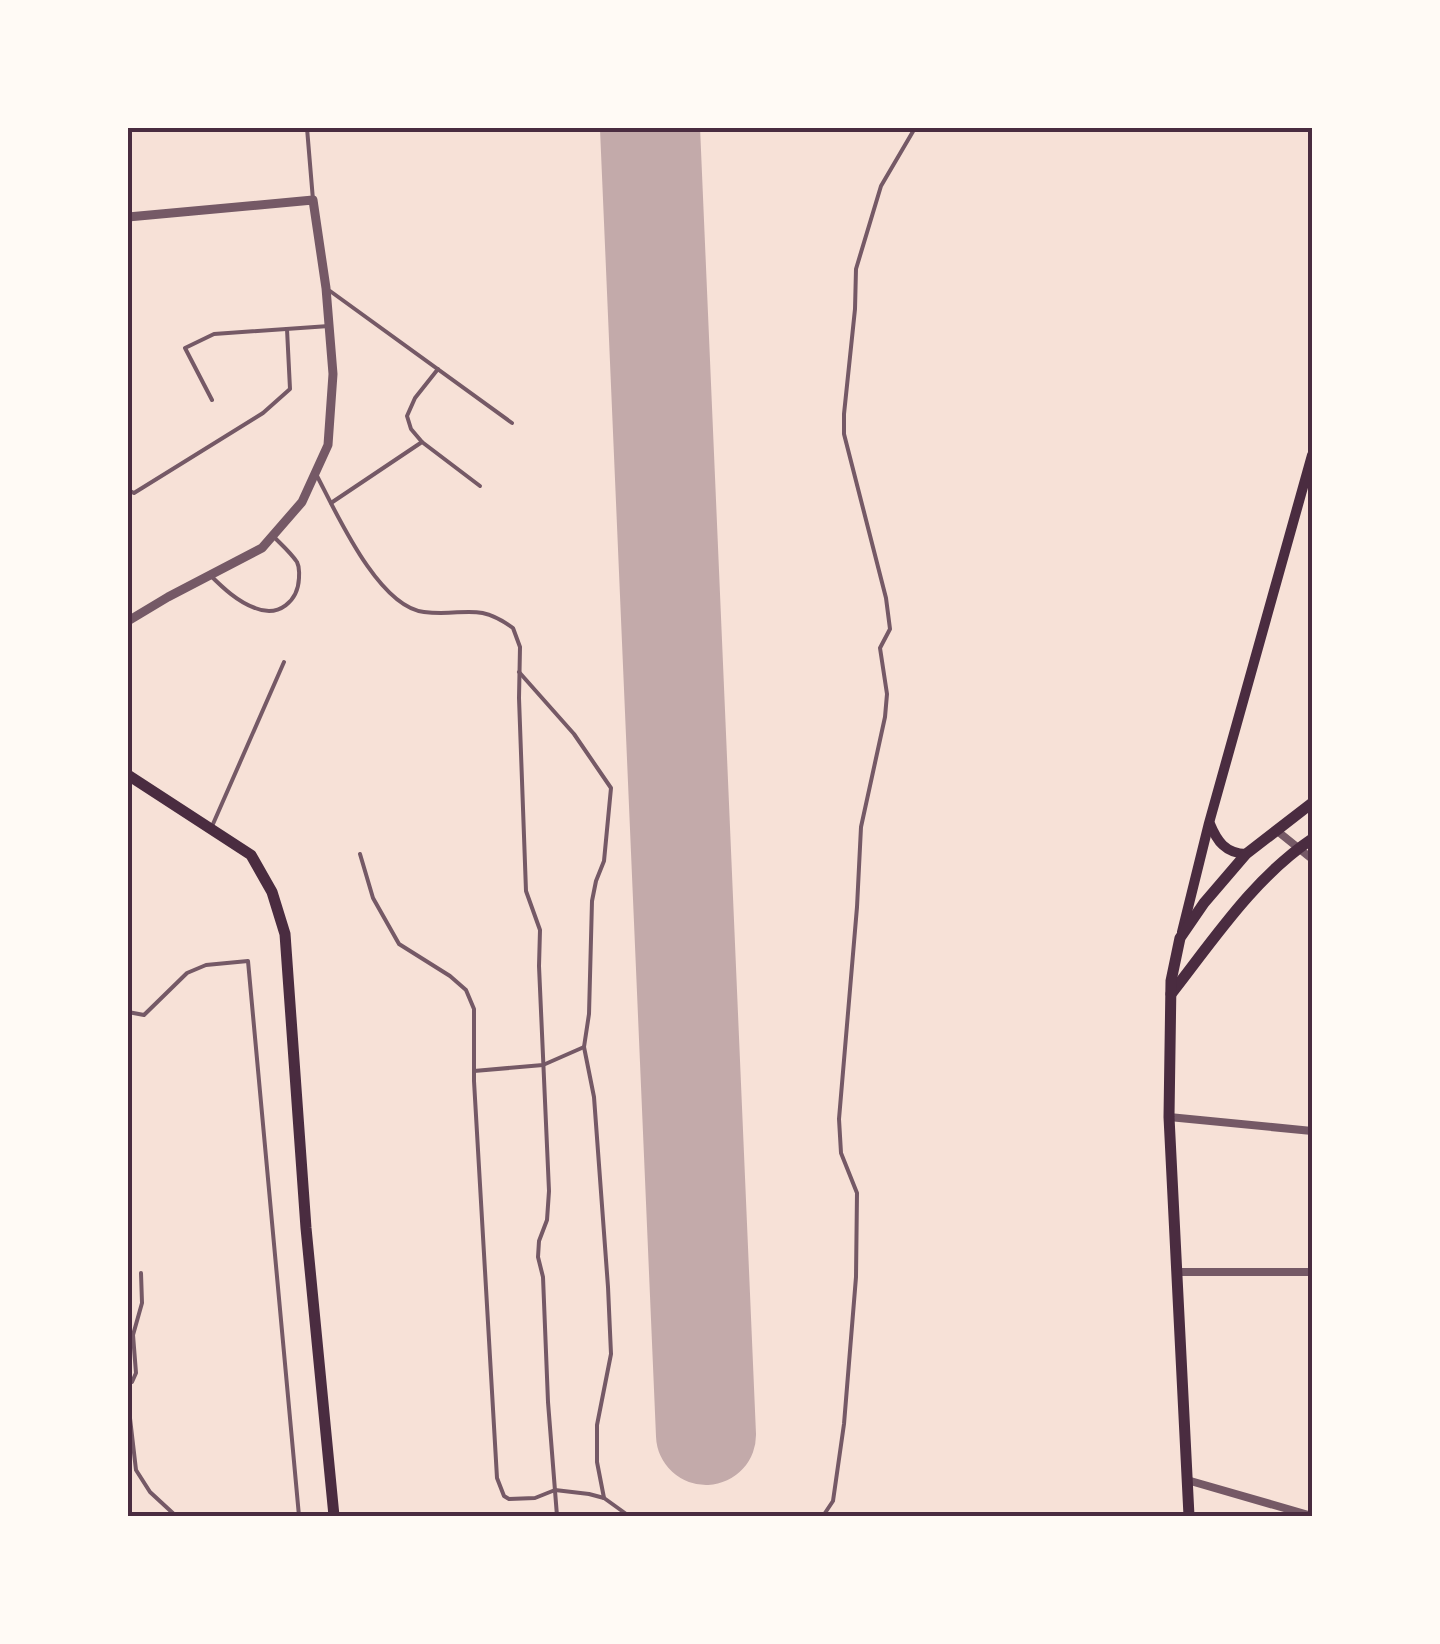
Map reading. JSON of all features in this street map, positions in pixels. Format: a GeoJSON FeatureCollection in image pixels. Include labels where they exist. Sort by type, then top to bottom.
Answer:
{"type":"FeatureCollection","features":[{"type":"Feature","properties":{"kind":"main road"},"geometry":{"type":"LineString","coordinates":[[1189,1516],[1169,1118],[1172,981],[1209,822],[1312,455]]}},
{"type":"Feature","properties":{"kind":"main road"},"geometry":{"type":"LineString","coordinates":[[128,775],[251,855],[272,892],[285,934],[306,1228],[334,1516]]}},
{"type":"Feature","properties":{"kind":"main road"},"geometry":{"type":"LineString","coordinates":[[1180,938],[1246,854],[1312,803]]}},
{"type":"Feature","properties":{"kind":"main road"},"geometry":{"type":"LineString","coordinates":[[1209,822],[1224,847],[1246,854]]}},
{"type":"Feature","properties":{"kind":"main road"},"geometry":{"type":"LineString","coordinates":[[1171,994],[1244,901],[1312,839]]}},
{"type":"Feature","properties":{"kind":"street"},"geometry":{"type":"LineString","coordinates":[[128,218],[313,200],[333,374],[328,445],[302,502],[262,548],[128,621]]}},
{"type":"Feature","properties":{"kind":"street"},"geometry":{"type":"LineString","coordinates":[[1276,830],[1312,859]]}},
{"type":"Feature","properties":{"kind":"street"},"geometry":{"type":"LineString","coordinates":[[1169,1118],[1312,1131]]}},
{"type":"Feature","properties":{"kind":"street"},"geometry":{"type":"LineString","coordinates":[[1178,1272],[1312,1272]]}},
{"type":"Feature","properties":{"kind":"street"},"geometry":{"type":"LineString","coordinates":[[1187,1480],[1312,1516]]}},
{"type":"Feature","properties":{"kind":"lane"},"geometry":{"type":"LineString","coordinates":[[306,128],[313,200]]}},
{"type":"Feature","properties":{"kind":"lane"},"geometry":{"type":"LineString","coordinates":[[823,1516],[834,1501],[856,1277],[858,1193],[841,1153],[839,1119],[861,827],[885,717],[887,694],[880,648],[890,629],[886,598],[844,434],[844,414],[856,268],[881,186],[914,128]]}},
{"type":"Feature","properties":{"kind":"lane"},"geometry":{"type":"LineString","coordinates":[[326,288],[512,424]]}},
{"type":"Feature","properties":{"kind":"lane"},"geometry":{"type":"LineString","coordinates":[[212,400],[184,348],[214,334],[329,326]]}},
{"type":"Feature","properties":{"kind":"lane"},"geometry":{"type":"LineString","coordinates":[[128,490],[134,493],[278,402],[290,389],[287,329]]}},
{"type":"Feature","properties":{"kind":"lane"},"geometry":{"type":"LineString","coordinates":[[438,368],[414,398],[407,416],[410,429],[480,486]]}},
{"type":"Feature","properties":{"kind":"lane"},"geometry":{"type":"LineString","coordinates":[[331,503],[422,442]]}},
{"type":"Feature","properties":{"kind":"lane"},"geometry":{"type":"LineString","coordinates":[[316,472],[352,543],[377,581],[407,609],[483,611],[514,628],[520,647],[526,891],[540,930],[549,1191],[548,1220],[539,1241],[538,1257],[543,1276],[557,1516]]}},
{"type":"Feature","properties":{"kind":"lane"},"geometry":{"type":"LineString","coordinates":[[210,575],[227,592],[258,610],[284,607],[298,591],[299,569],[273,536]]}},
{"type":"Feature","properties":{"kind":"lane"},"geometry":{"type":"LineString","coordinates":[[211,828],[284,662]]}},
{"type":"Feature","properties":{"kind":"lane"},"geometry":{"type":"LineString","coordinates":[[519,672],[574,734],[611,788],[604,861],[592,901],[584,1047],[594,1097],[611,1354],[597,1425],[597,1462],[604,1498]]}},
{"type":"Feature","properties":{"kind":"lane"},"geometry":{"type":"LineString","coordinates":[[360,854],[373,898],[399,944],[466,990],[474,1010],[474,1072],[497,1478],[504,1496],[509,1500],[535,1498],[555,1490],[589,1494],[604,1498],[630,1516]]}},
{"type":"Feature","properties":{"kind":"lane"},"geometry":{"type":"LineString","coordinates":[[128,1012],[144,1015],[196,969],[248,961],[299,1516]]}},
{"type":"Feature","properties":{"kind":"lane"},"geometry":{"type":"LineString","coordinates":[[474,1072],[544,1065],[584,1047]]}},
{"type":"Feature","properties":{"kind":"lane"},"geometry":{"type":"LineString","coordinates":[[128,1384],[136,1373],[134,1334],[142,1304],[141,1273]]}},
{"type":"Feature","properties":{"kind":"lane"},"geometry":{"type":"LineString","coordinates":[[128,1401],[136,1470],[150,1492],[176,1516]]}},
{"type":"Feature","properties":{"kind":"runway"},"geometry":{"type":"LineString","coordinates":[[650,128],[706,1435]]}}]}
